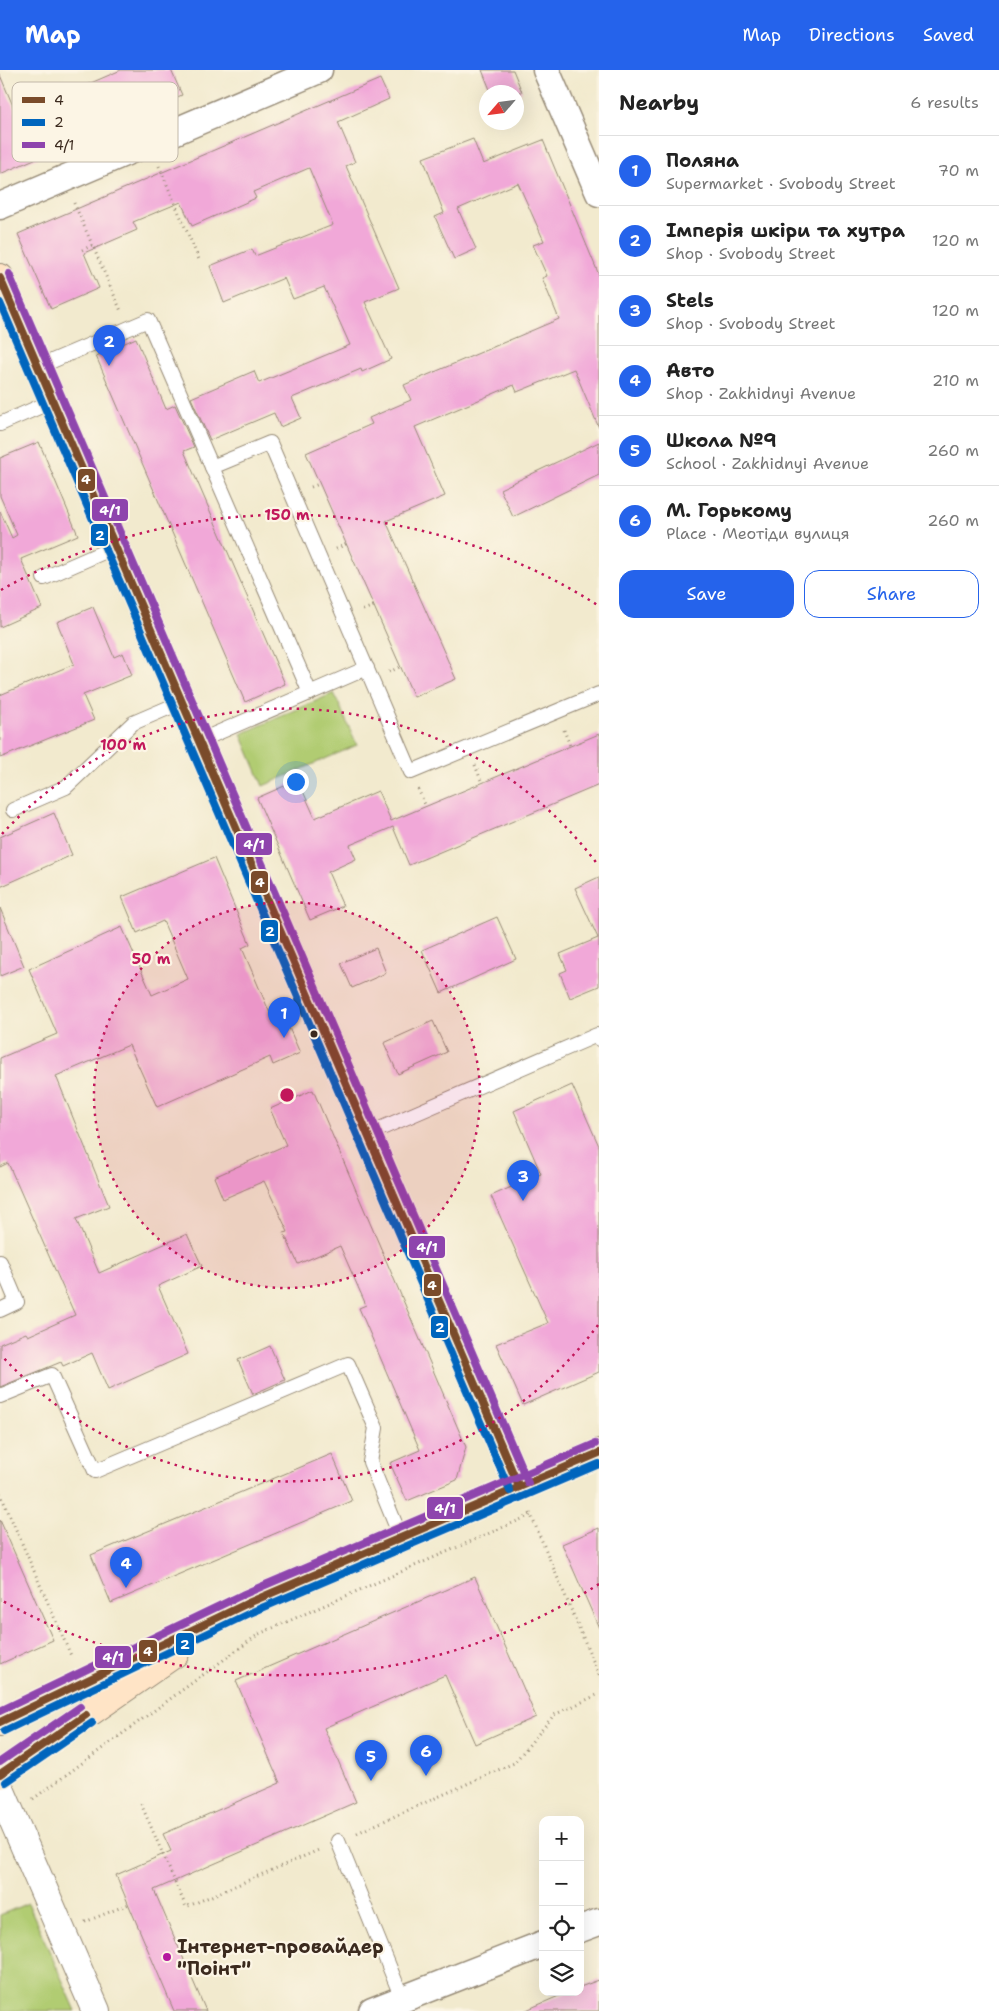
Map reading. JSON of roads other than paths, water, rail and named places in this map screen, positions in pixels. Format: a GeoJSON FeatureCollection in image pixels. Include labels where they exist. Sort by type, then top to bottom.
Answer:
{"type":"FeatureCollection","features":[{"type":"Feature","properties":{"kind":"main road"},"geometry":{"type":"LineString","coordinates":[[0,278],[519,1487]]}},
{"type":"Feature","properties":{"kind":"main road"},"geometry":{"type":"LineString","coordinates":[[0,1722],[246,1604],[599,1453]]}},
{"type":"Feature","properties":{"kind":"main road"},"geometry":{"type":"LineString","coordinates":[[0,1774],[246,1604]]}},
{"type":"Feature","properties":{"kind":"street"},"geometry":{"type":"LineString","coordinates":[[178,131],[319,70]]}},
{"type":"Feature","properties":{"kind":"street"},"geometry":{"type":"LineString","coordinates":[[546,70],[599,193]]}},
{"type":"Feature","properties":{"kind":"street"},"geometry":{"type":"LineString","coordinates":[[0,206],[104,162]]}},
{"type":"Feature","properties":{"kind":"street"},"geometry":{"type":"LineString","coordinates":[[0,1789],[96,2011]]}},
{"type":"Feature","properties":{"kind":"street"},"geometry":{"type":"LineString","coordinates":[[584,1928],[599,1922]]}},
{"type":"Feature","properties":{"kind":"street"},"geometry":{"type":"LineString","coordinates":[[372,2011],[405,2005],[539,1946]]}},
{"type":"Feature","properties":{"kind":"lane"},"geometry":{"type":"LineString","coordinates":[[38,367],[148,320],[310,693]]}},
{"type":"Feature","properties":{"kind":"lane"},"geometry":{"type":"LineString","coordinates":[[0,424],[53,401]]}},
{"type":"Feature","properties":{"kind":"lane"},"geometry":{"type":"LineString","coordinates":[[212,467],[270,443],[411,772],[599,694]]}},
{"type":"Feature","properties":{"kind":"lane"},"geometry":{"type":"LineString","coordinates":[[44,578],[116,547]]}},
{"type":"Feature","properties":{"kind":"lane"},"geometry":{"type":"LineString","coordinates":[[199,740],[367,668]]}},
{"type":"Feature","properties":{"kind":"lane"},"geometry":{"type":"LineString","coordinates":[[13,810],[66,787],[133,724],[182,702]]}},
{"type":"Feature","properties":{"kind":"lane"},"geometry":{"type":"LineString","coordinates":[[368,1134],[597,1035],[599,1039]]}},
{"type":"Feature","properties":{"kind":"lane"},"geometry":{"type":"LineString","coordinates":[[0,1262],[17,1302],[0,1310]]}},
{"type":"Feature","properties":{"kind":"lane"},"geometry":{"type":"LineString","coordinates":[[0,1396],[52,1375],[95,1471],[348,1364],[376,1428],[370,1462],[401,1538]]}},
{"type":"Feature","properties":{"kind":"lane"},"geometry":{"type":"LineString","coordinates":[[338,1842],[405,2005]]}},
{"type":"Feature","properties":{"kind":"place","name":"Імперія шкіри та хутра"},"geometry":{"type":"Point","coordinates":[109,366]}},
{"type":"Feature","properties":{"kind":"place","name":"Поляна"},"geometry":{"type":"Point","coordinates":[284,1038]}},
{"type":"Feature","properties":{"kind":"place","name":"Stels"},"geometry":{"type":"Point","coordinates":[523,1201]}},
{"type":"Feature","properties":{"kind":"place","name":"Авто"},"geometry":{"type":"Point","coordinates":[126,1588]}},
{"type":"Feature","properties":{"kind":"place","name":"М. Горькому"},"geometry":{"type":"Point","coordinates":[426,1776]}},
{"type":"Feature","properties":{"kind":"place","name":"Школа №9"},"geometry":{"type":"Point","coordinates":[371,1781]}},
{"type":"Feature","properties":{"kind":"place","name":"Інтернет-провайдер \"Поінт\""},"geometry":{"type":"Point","coordinates":[167,1957]}}]}
